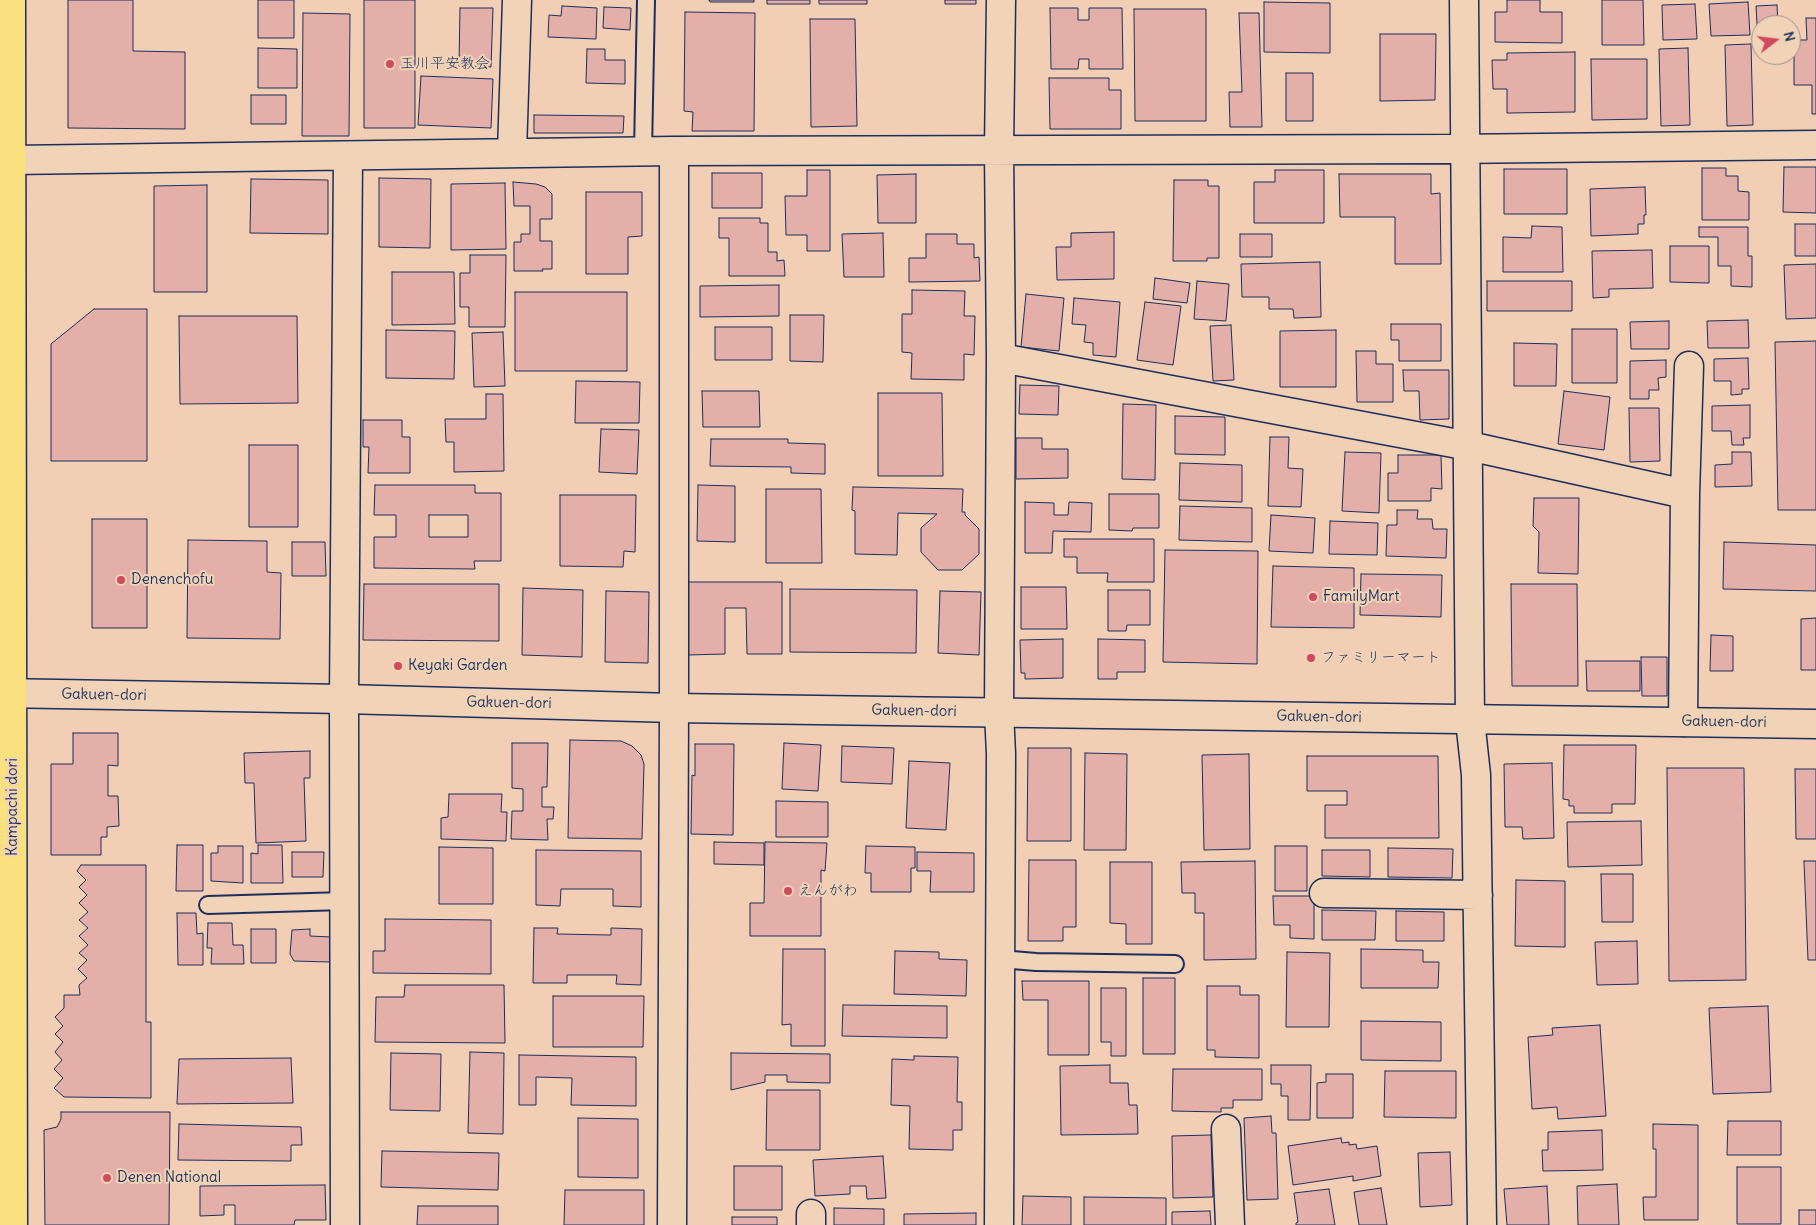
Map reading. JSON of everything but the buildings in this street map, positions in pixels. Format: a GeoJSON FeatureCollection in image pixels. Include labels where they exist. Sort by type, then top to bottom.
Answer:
{"type":"FeatureCollection","features":[{"type":"Feature","properties":{"kind":"main road","name":"Kampachi dori"},"geometry":{"type":"LineString","coordinates":[[11,0],[6,694],[13,1225]]}},
{"type":"Feature","properties":{"kind":"street"},"geometry":{"type":"LineString","coordinates":[[512,152],[517,0]]}},
{"type":"Feature","properties":{"kind":"street"},"geometry":{"type":"LineString","coordinates":[[999,1225],[1001,754],[999,712],[999,150],[1001,0]]}},
{"type":"Feature","properties":{"kind":"street"},"geometry":{"type":"LineString","coordinates":[[1464,0],[1470,720],[1476,775],[1482,1225]]}},
{"type":"Feature","properties":{"kind":"street"},"geometry":{"type":"LineString","coordinates":[[10,160],[512,152],[1465,149],[1816,145]]}},
{"type":"Feature","properties":{"kind":"street"},"geometry":{"type":"LineString","coordinates":[[672,1225],[674,151]]}},
{"type":"Feature","properties":{"kind":"street"},"geometry":{"type":"LineString","coordinates":[[346,1225],[344,699],[348,156]]}},
{"type":"Feature","properties":{"kind":"street"},"geometry":{"type":"LineString","coordinates":[[1000,358],[1469,446],[1685,494]]}},
{"type":"Feature","properties":{"kind":"street"},"geometry":{"type":"LineString","coordinates":[[1683,722],[1685,494],[1689,366]]}},
{"type":"Feature","properties":{"kind":"street","name":"Gakuen-dori"},"geometry":{"type":"LineString","coordinates":[[6,694],[344,699],[674,708],[1816,724]]}},
{"type":"Feature","properties":{"kind":"street"},"geometry":{"type":"LineString","coordinates":[[1324,893],[1478,895]]}},
{"type":"Feature","properties":{"kind":"street"},"geometry":{"type":"LineString","coordinates":[[1226,1130],[1230,1225]]}},
{"type":"Feature","properties":{"kind":"lane"},"geometry":{"type":"LineString","coordinates":[[643,151],[646,0]]}},
{"type":"Feature","properties":{"kind":"lane"},"geometry":{"type":"LineString","coordinates":[[208,905],[345,901]]}},
{"type":"Feature","properties":{"kind":"lane"},"geometry":{"type":"LineString","coordinates":[[1000,959],[1036,962],[1175,964]]}},
{"type":"Feature","properties":{"kind":"place","name":"玉川平安教会"},"geometry":{"type":"Point","coordinates":[390,64]}},
{"type":"Feature","properties":{"kind":"place","name":"Denenchofu"},"geometry":{"type":"Point","coordinates":[121,580]}},
{"type":"Feature","properties":{"kind":"place","name":"FamilyMart"},"geometry":{"type":"Point","coordinates":[1313,597]}},
{"type":"Feature","properties":{"kind":"place","name":"ファミリーマート"},"geometry":{"type":"Point","coordinates":[1311,658]}},
{"type":"Feature","properties":{"kind":"place","name":"Keyaki Garden"},"geometry":{"type":"Point","coordinates":[398,666]}},
{"type":"Feature","properties":{"kind":"place","name":"えんがわ"},"geometry":{"type":"Point","coordinates":[788,891]}},
{"type":"Feature","properties":{"kind":"place","name":"Denen National"},"geometry":{"type":"Point","coordinates":[107,1178]}}]}
